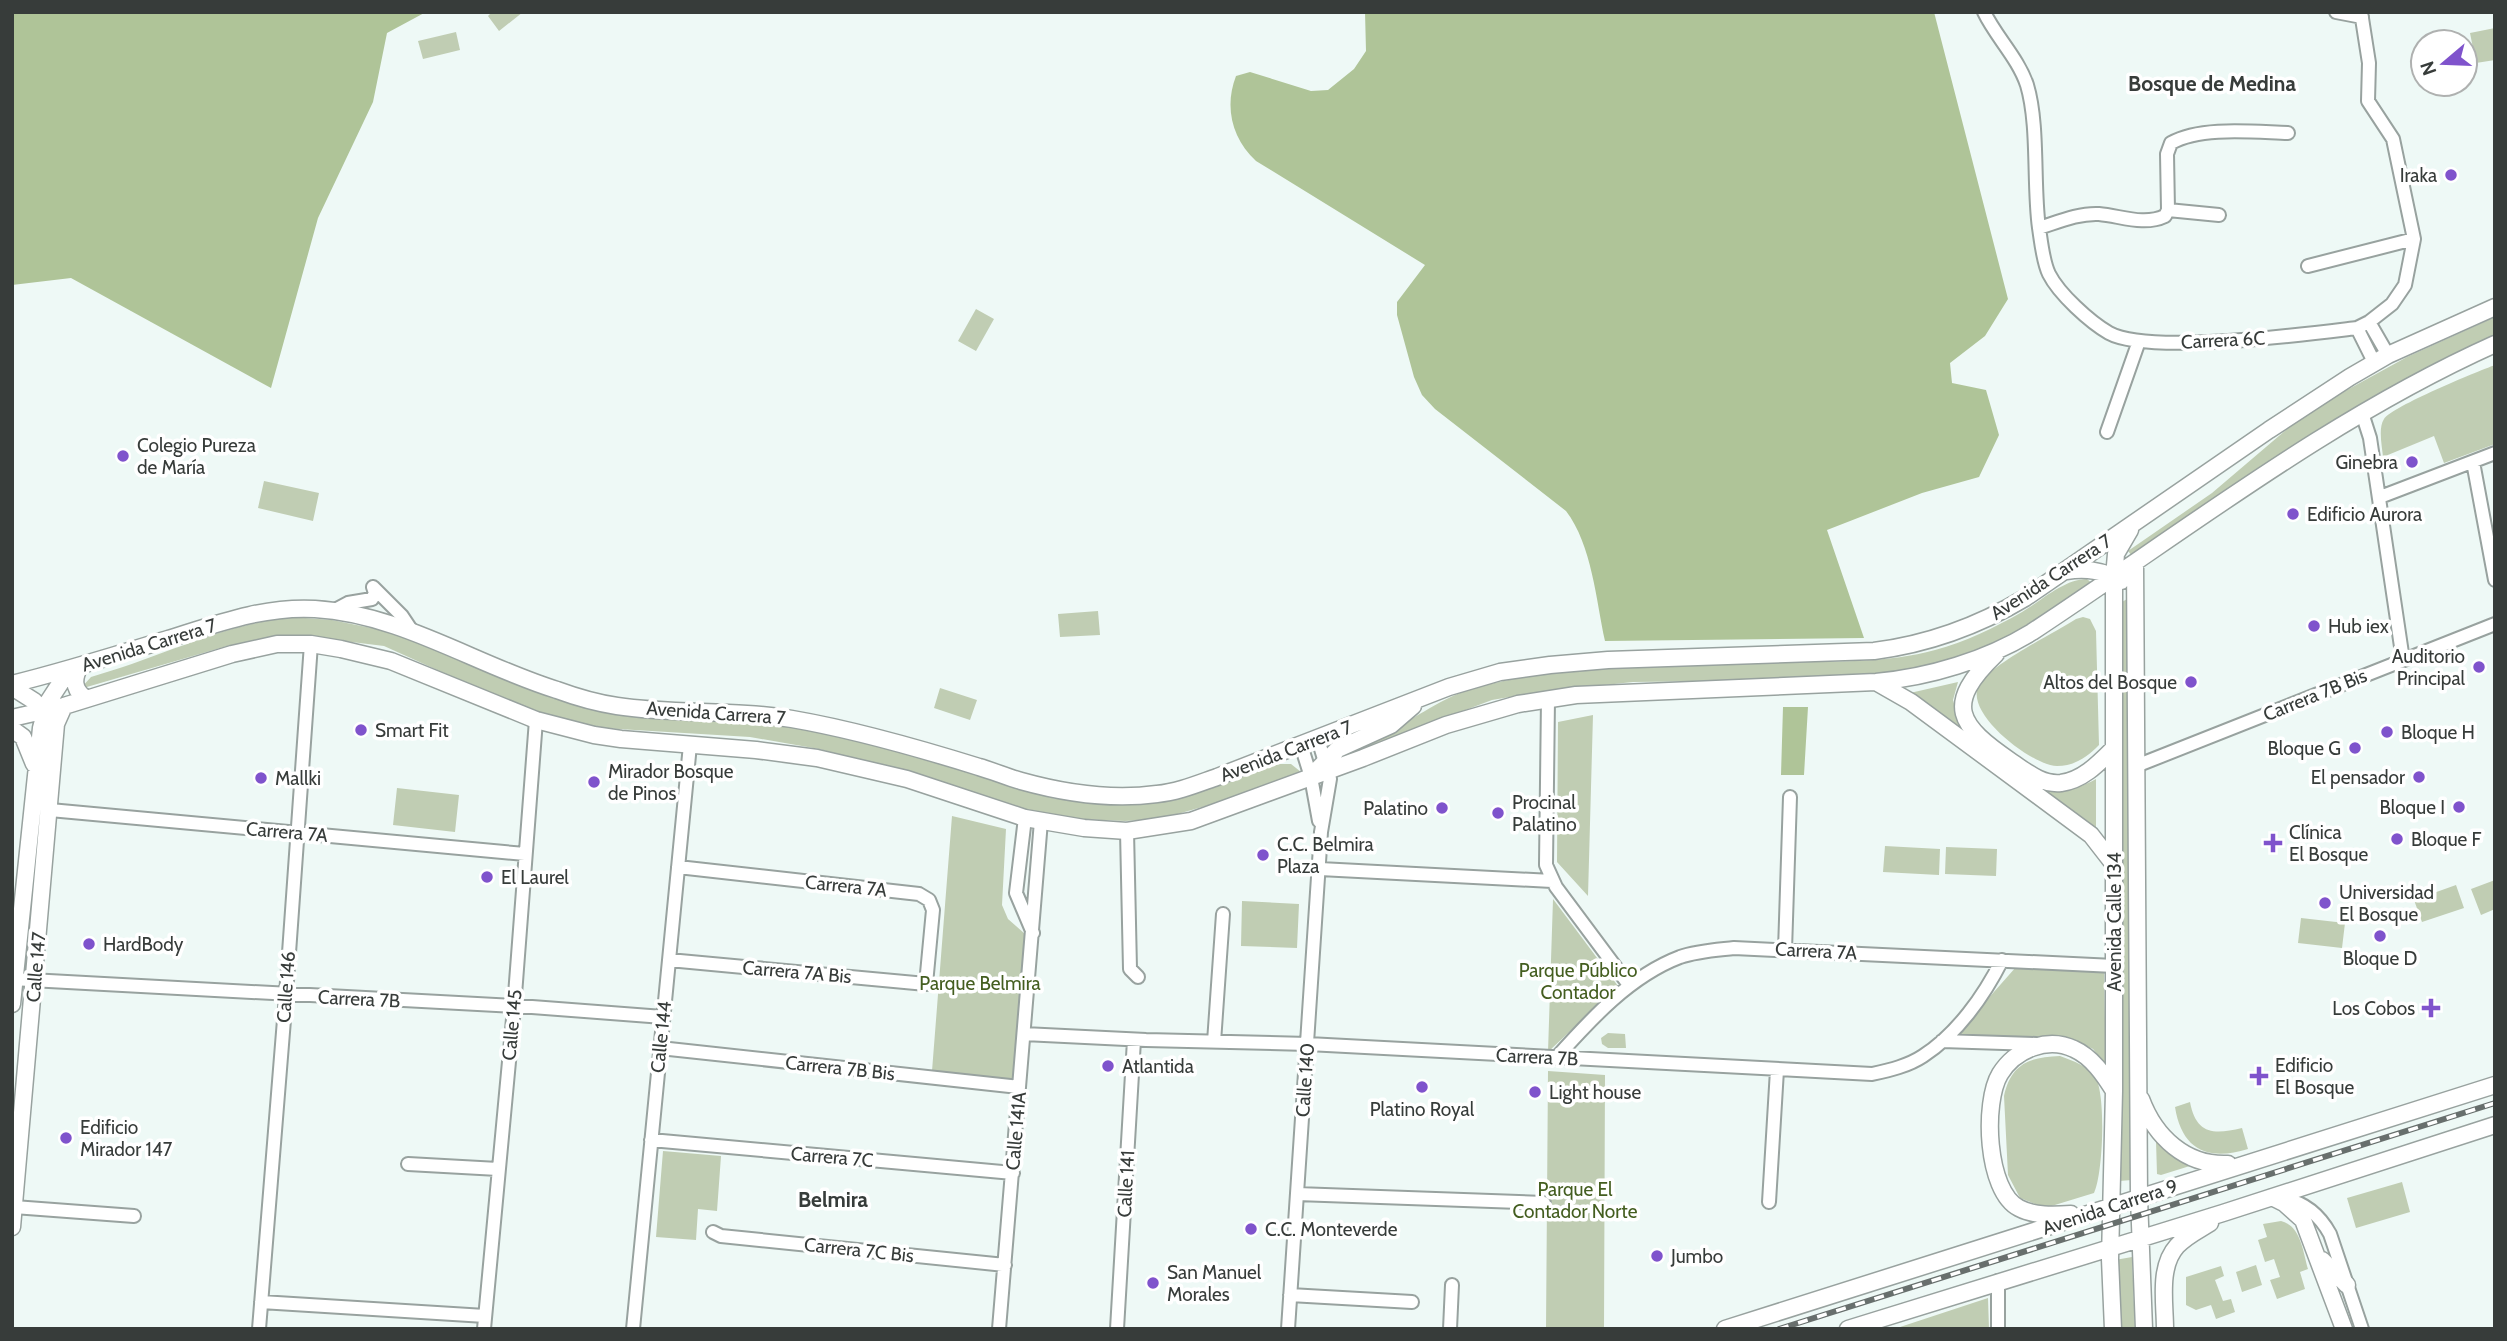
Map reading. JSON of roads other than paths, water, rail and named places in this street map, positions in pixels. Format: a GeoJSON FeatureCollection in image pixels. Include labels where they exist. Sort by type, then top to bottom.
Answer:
{"type":"FeatureCollection","features":[{"type":"Feature","properties":{"kind":"main road","name":"Avenida Carrera 7"},"geometry":{"type":"LineString","coordinates":[[12,686],[258,613],[301,608],[373,619],[412,631],[481,662],[583,698],[618,706],[749,713],[827,725],[903,744],[1020,781],[1066,791],[1114,796],[1155,795],[1178,790],[1479,677],[1529,667],[1583,661],[1855,652],[1901,647],[1942,637],[1998,615],[2297,411],[2381,359],[2495,307]]}},
{"type":"Feature","properties":{"kind":"main road","name":"Avenida Carrera 7"},"geometry":{"type":"LineString","coordinates":[[12,718],[64,706],[244,651],[277,644],[311,644],[391,661],[536,720],[594,735],[621,740],[757,750],[862,767],[1033,819],[1084,828],[1127,831],[1191,821],[1311,777],[1328,765],[1492,710],[1576,695],[1876,682],[1948,668],[2001,650],[2114,577],[2269,470],[2434,372],[2495,344]]}},
{"type":"Feature","properties":{"kind":"main road","name":"Avenida Calle 134"},"geometry":{"type":"LineString","coordinates":[[2113,1329],[2111,1206],[2114,1091],[2114,577],[2118,548],[2137,521]]}},
{"type":"Feature","properties":{"kind":"main road","name":"Avenida Calle 134"},"geometry":{"type":"LineString","coordinates":[[2135,562],[2139,1198],[2144,1329]]}},
{"type":"Feature","properties":{"kind":"main road"},"geometry":{"type":"LineString","coordinates":[[2066,571],[2089,569],[2114,577],[2135,590]]}},
{"type":"Feature","properties":{"kind":"main road"},"geometry":{"type":"LineString","coordinates":[[2001,650],[1978,671],[1965,691],[1965,719],[1980,738],[2032,775],[2050,783],[2075,779],[2095,766],[2114,748]]}},
{"type":"Feature","properties":{"kind":"main road"},"geometry":{"type":"LineString","coordinates":[[75,668],[75,688],[85,698]]}},
{"type":"Feature","properties":{"kind":"main road","name":"Calle 147"},"geometry":{"type":"LineString","coordinates":[[12,1004],[44,711],[52,693],[75,668]]}},
{"type":"Feature","properties":{"kind":"main road"},"geometry":{"type":"LineString","coordinates":[[1876,682],[1921,709],[2091,835],[2113,864]]}},
{"type":"Feature","properties":{"kind":"main road"},"geometry":{"type":"LineString","coordinates":[[12,686],[29,696],[57,730]]}},
{"type":"Feature","properties":{"kind":"main road"},"geometry":{"type":"LineString","coordinates":[[1328,765],[1343,746],[1391,725],[1421,699]]}},
{"type":"Feature","properties":{"kind":"main road","name":"Calle 147"},"geometry":{"type":"LineString","coordinates":[[12,1227],[57,717],[64,706]]}},
{"type":"Feature","properties":{"kind":"main road"},"geometry":{"type":"LineString","coordinates":[[12,729],[26,742],[36,771]]}},
{"type":"Feature","properties":{"kind":"main road"},"geometry":{"type":"LineString","coordinates":[[2088,1214],[2040,1214],[2018,1208],[2010,1202],[1997,1175],[1991,1129],[1992,1093],[2000,1075],[2012,1059],[2023,1051],[2041,1045],[2076,1049],[2097,1067],[2114,1091]]}},
{"type":"Feature","properties":{"kind":"main road","name":"Avenida Carrera 9"},"geometry":{"type":"LineString","coordinates":[[1725,1329],[2495,1085]]}},
{"type":"Feature","properties":{"kind":"main road"},"geometry":{"type":"LineString","coordinates":[[2138,1091],[2147,1114],[2169,1144],[2199,1160],[2216,1165],[2241,1164]]}},
{"type":"Feature","properties":{"kind":"main road","name":"Avenida Carrera 9"},"geometry":{"type":"LineString","coordinates":[[1848,1329],[2223,1213],[2495,1125]]}},
{"type":"Feature","properties":{"kind":"main road"},"geometry":{"type":"LineString","coordinates":[[2272,1197],[2284,1203],[2304,1220],[2344,1329]]}},
{"type":"Feature","properties":{"kind":"main road"},"geometry":{"type":"LineString","coordinates":[[2165,1329],[2165,1279],[2172,1253],[2184,1240],[2223,1213]]}},
{"type":"Feature","properties":{"kind":"main road"},"geometry":{"type":"LineString","coordinates":[[2318,1256],[2347,1285]]}},
{"type":"Feature","properties":{"kind":"street","name":"Carrera 6C"},"geometry":{"type":"LineString","coordinates":[[1984,12],[2015,61],[2026,85],[2031,109],[2039,228],[2049,274],[2069,301],[2111,334],[2139,341],[2167,342],[2266,338],[2357,328],[2392,304],[2405,285],[2414,239]]}},
{"type":"Feature","properties":{"kind":"street"},"geometry":{"type":"LineString","coordinates":[[2308,266],[2414,239],[2393,139],[2371,110],[2368,101],[2369,63],[2361,15],[2336,12]]}},
{"type":"Feature","properties":{"kind":"street"},"geometry":{"type":"LineString","coordinates":[[2039,228],[2079,216],[2097,214],[2148,221],[2165,216],[2168,211],[2167,154],[2171,143],[2183,136],[2288,133]]}},
{"type":"Feature","properties":{"kind":"street"},"geometry":{"type":"LineString","coordinates":[[2168,211],[2218,215]]}},
{"type":"Feature","properties":{"kind":"street"},"geometry":{"type":"LineString","coordinates":[[2369,322],[2381,359]]}},
{"type":"Feature","properties":{"kind":"street"},"geometry":{"type":"LineString","coordinates":[[2357,328],[2381,359]]}},
{"type":"Feature","properties":{"kind":"street"},"geometry":{"type":"LineString","coordinates":[[2107,432],[2139,341]]}},
{"type":"Feature","properties":{"kind":"street"},"geometry":{"type":"LineString","coordinates":[[2362,413],[2370,438],[2380,497],[2403,660]]}},
{"type":"Feature","properties":{"kind":"street"},"geometry":{"type":"LineString","coordinates":[[2380,497],[2495,453]]}},
{"type":"Feature","properties":{"kind":"street"},"geometry":{"type":"LineString","coordinates":[[2473,462],[2495,580]]}},
{"type":"Feature","properties":{"kind":"street"},"geometry":{"type":"LineString","coordinates":[[332,611],[348,603],[372,599],[375,593],[373,587],[402,616],[412,631]]}},
{"type":"Feature","properties":{"kind":"street","name":"Carrera 7B Bis"},"geometry":{"type":"LineString","coordinates":[[2136,766],[2495,624]]}},
{"type":"Feature","properties":{"kind":"street","name":"Calle 146"},"geometry":{"type":"LineString","coordinates":[[258,1329],[286,995],[311,644]]}},
{"type":"Feature","properties":{"kind":"street"},"geometry":{"type":"LineString","coordinates":[[1548,699],[1546,856],[1552,881],[1629,985]]}},
{"type":"Feature","properties":{"kind":"street","name":"Calle 145"},"geometry":{"type":"LineString","coordinates":[[485,1322],[514,1008],[536,720]]}},
{"type":"Feature","properties":{"kind":"street","name":"Calle 140"},"geometry":{"type":"LineString","coordinates":[[1288,1329],[1321,832],[1330,784],[1328,765],[1318,739]]}},
{"type":"Feature","properties":{"kind":"street","name":"Calle 144"},"geometry":{"type":"LineString","coordinates":[[633,1329],[690,744]]}},
{"type":"Feature","properties":{"kind":"street","name":"Calle 140"},"geometry":{"type":"LineString","coordinates":[[1301,745],[1311,777],[1321,832]]}},
{"type":"Feature","properties":{"kind":"street"},"geometry":{"type":"LineString","coordinates":[[1785,950],[1790,797]]}},
{"type":"Feature","properties":{"kind":"street","name":"Carrera 7A"},"geometry":{"type":"LineString","coordinates":[[50,810],[525,854]]}},
{"type":"Feature","properties":{"kind":"street","name":"Calle 141A"},"geometry":{"type":"LineString","coordinates":[[1033,819],[1016,893],[1033,933]]}},
{"type":"Feature","properties":{"kind":"street","name":"Calle 141A"},"geometry":{"type":"LineString","coordinates":[[999,1329],[1033,933],[1033,819]]}},
{"type":"Feature","properties":{"kind":"street"},"geometry":{"type":"LineString","coordinates":[[1127,831],[1130,969],[1138,977]]}},
{"type":"Feature","properties":{"kind":"street","name":"Carrera 7A"},"geometry":{"type":"LineString","coordinates":[[678,867],[919,894],[929,900],[933,910],[926,984]]}},
{"type":"Feature","properties":{"kind":"street"},"geometry":{"type":"LineString","coordinates":[[1320,869],[1552,881]]}},
{"type":"Feature","properties":{"kind":"street"},"geometry":{"type":"LineString","coordinates":[[1214,1042],[1223,914]]}},
{"type":"Feature","properties":{"kind":"street","name":"Carrera 7A"},"geometry":{"type":"LineString","coordinates":[[1556,1058],[1586,1025],[1629,985],[1681,957],[1701,951],[1734,948],[2114,966]]}},
{"type":"Feature","properties":{"kind":"street","name":"Carrera 7A Bis"},"geometry":{"type":"LineString","coordinates":[[669,960],[926,984]]}},
{"type":"Feature","properties":{"kind":"street","name":"Carrera 7B"},"geometry":{"type":"LineString","coordinates":[[1024,1034],[1134,1040],[1308,1044],[1872,1074],[1895,1069],[1923,1057],[1942,1041],[1979,1000],[2002,960]]}},
{"type":"Feature","properties":{"kind":"street","name":"Carrera 7B"},"geometry":{"type":"LineString","coordinates":[[13,979],[663,1017]]}},
{"type":"Feature","properties":{"kind":"street","name":"Calle 141"},"geometry":{"type":"LineString","coordinates":[[1117,1329],[1134,1040]]}},
{"type":"Feature","properties":{"kind":"street"},"geometry":{"type":"LineString","coordinates":[[1942,1041],[2041,1045]]}},
{"type":"Feature","properties":{"kind":"street","name":"Carrera 7B Bis"},"geometry":{"type":"LineString","coordinates":[[660,1048],[1019,1087]]}},
{"type":"Feature","properties":{"kind":"street"},"geometry":{"type":"LineString","coordinates":[[1769,1202],[1777,1070]]}},
{"type":"Feature","properties":{"kind":"street","name":"Carrera 7C"},"geometry":{"type":"LineString","coordinates":[[651,1140],[1013,1173]]}},
{"type":"Feature","properties":{"kind":"street"},"geometry":{"type":"LineString","coordinates":[[408,1164],[498,1169]]}},
{"type":"Feature","properties":{"kind":"street"},"geometry":{"type":"LineString","coordinates":[[1297,1194],[1544,1203]]}},
{"type":"Feature","properties":{"kind":"street"},"geometry":{"type":"LineString","coordinates":[[2272,1197],[2301,1204],[2319,1216],[2330,1234],[2362,1329]]}},
{"type":"Feature","properties":{"kind":"street"},"geometry":{"type":"LineString","coordinates":[[14,1207],[134,1216]]}},
{"type":"Feature","properties":{"kind":"street","name":"Carrera 7C Bis"},"geometry":{"type":"LineString","coordinates":[[713,1232],[721,1236],[1005,1265]]}},
{"type":"Feature","properties":{"kind":"street"},"geometry":{"type":"LineString","coordinates":[[1998,1282],[1998,1329]]}},
{"type":"Feature","properties":{"kind":"street"},"geometry":{"type":"LineString","coordinates":[[1450,1329],[1452,1285]]}},
{"type":"Feature","properties":{"kind":"street"},"geometry":{"type":"LineString","coordinates":[[1290,1295],[1412,1302]]}},
{"type":"Feature","properties":{"kind":"street"},"geometry":{"type":"LineString","coordinates":[[261,1302],[485,1322]]}},
{"type":"Feature","properties":{"kind":"railway"},"geometry":{"type":"LineString","coordinates":[[1779,1329],[2495,1103]]}},
{"type":"Feature","properties":{"kind":"place","name":"Iraka"},"geometry":{"type":"Point","coordinates":[2451,175]}},
{"type":"Feature","properties":{"kind":"place","name":"Colegio Pureza de María"},"geometry":{"type":"Point","coordinates":[123,456]}},
{"type":"Feature","properties":{"kind":"place","name":"Ginebra"},"geometry":{"type":"Point","coordinates":[2412,462]}},
{"type":"Feature","properties":{"kind":"place","name":"Edificio Aurora"},"geometry":{"type":"Point","coordinates":[2293,514]}},
{"type":"Feature","properties":{"kind":"place","name":"Hub iex"},"geometry":{"type":"Point","coordinates":[2314,626]}},
{"type":"Feature","properties":{"kind":"place","name":"Auditorio Principal"},"geometry":{"type":"Point","coordinates":[2479,667]}},
{"type":"Feature","properties":{"kind":"place","name":"Altos del Bosque"},"geometry":{"type":"Point","coordinates":[2191,682]}},
{"type":"Feature","properties":{"kind":"place","name":"Smart Fit"},"geometry":{"type":"Point","coordinates":[361,730]}},
{"type":"Feature","properties":{"kind":"place","name":"Bloque H"},"geometry":{"type":"Point","coordinates":[2387,732]}},
{"type":"Feature","properties":{"kind":"place","name":"Bloque G"},"geometry":{"type":"Point","coordinates":[2355,748]}},
{"type":"Feature","properties":{"kind":"place","name":"El pensador"},"geometry":{"type":"Point","coordinates":[2419,777]}},
{"type":"Feature","properties":{"kind":"place","name":"Mallki"},"geometry":{"type":"Point","coordinates":[261,778]}},
{"type":"Feature","properties":{"kind":"place","name":"Mirador Bosque de Pinos"},"geometry":{"type":"Point","coordinates":[594,782]}},
{"type":"Feature","properties":{"kind":"place","name":"Bloque I"},"geometry":{"type":"Point","coordinates":[2459,807]}},
{"type":"Feature","properties":{"kind":"place","name":"Palatino"},"geometry":{"type":"Point","coordinates":[1442,808]}},
{"type":"Feature","properties":{"kind":"place","name":"Procinal Palatino"},"geometry":{"type":"Point","coordinates":[1498,813]}},
{"type":"Feature","properties":{"kind":"place","name":"Bloque F"},"geometry":{"type":"Point","coordinates":[2397,839]}},
{"type":"Feature","properties":{"kind":"place","name":"Clínica El Bosque"},"geometry":{"type":"Point","coordinates":[2273,843]}},
{"type":"Feature","properties":{"kind":"place","name":"C.C. Belmira Plaza"},"geometry":{"type":"Point","coordinates":[1263,855]}},
{"type":"Feature","properties":{"kind":"place","name":"El Laurel"},"geometry":{"type":"Point","coordinates":[487,877]}},
{"type":"Feature","properties":{"kind":"place","name":"Universidad El Bosque"},"geometry":{"type":"Point","coordinates":[2325,903]}},
{"type":"Feature","properties":{"kind":"place","name":"Bloque D"},"geometry":{"type":"Point","coordinates":[2380,936]}},
{"type":"Feature","properties":{"kind":"place","name":"HardBody"},"geometry":{"type":"Point","coordinates":[89,944]}},
{"type":"Feature","properties":{"kind":"place","name":"Los Cobos"},"geometry":{"type":"Point","coordinates":[2431,1008]}},
{"type":"Feature","properties":{"kind":"place","name":"Atlantida"},"geometry":{"type":"Point","coordinates":[1108,1066]}},
{"type":"Feature","properties":{"kind":"place","name":"Edificio El Bosque"},"geometry":{"type":"Point","coordinates":[2259,1076]}},
{"type":"Feature","properties":{"kind":"place","name":"Platino Royal"},"geometry":{"type":"Point","coordinates":[1422,1087]}},
{"type":"Feature","properties":{"kind":"place","name":"Light house"},"geometry":{"type":"Point","coordinates":[1535,1092]}},
{"type":"Feature","properties":{"kind":"place","name":"Edificio Mirador 147"},"geometry":{"type":"Point","coordinates":[66,1138]}},
{"type":"Feature","properties":{"kind":"place","name":"C.C. Monteverde"},"geometry":{"type":"Point","coordinates":[1251,1229]}},
{"type":"Feature","properties":{"kind":"place","name":"Jumbo"},"geometry":{"type":"Point","coordinates":[1657,1256]}},
{"type":"Feature","properties":{"kind":"place","name":"San Manuel Morales"},"geometry":{"type":"Point","coordinates":[1153,1283]}},
{"type":"Feature","properties":{"kind":"district","name":"Bosque de Medina"},"geometry":{"type":"Point","coordinates":[2212,83]}},
{"type":"Feature","properties":{"kind":"district","name":"Belmira"},"geometry":{"type":"Point","coordinates":[833,1199]}},
{"type":"Feature","properties":{"kind":"park label","name":"Parque Público Contador"},"geometry":{"type":"Point","coordinates":[1578,981]}},
{"type":"Feature","properties":{"kind":"park label","name":"Parque Belmira"},"geometry":{"type":"Point","coordinates":[980,983]}},
{"type":"Feature","properties":{"kind":"park label","name":"Parque El Contador Norte"},"geometry":{"type":"Point","coordinates":[1575,1200]}}]}
